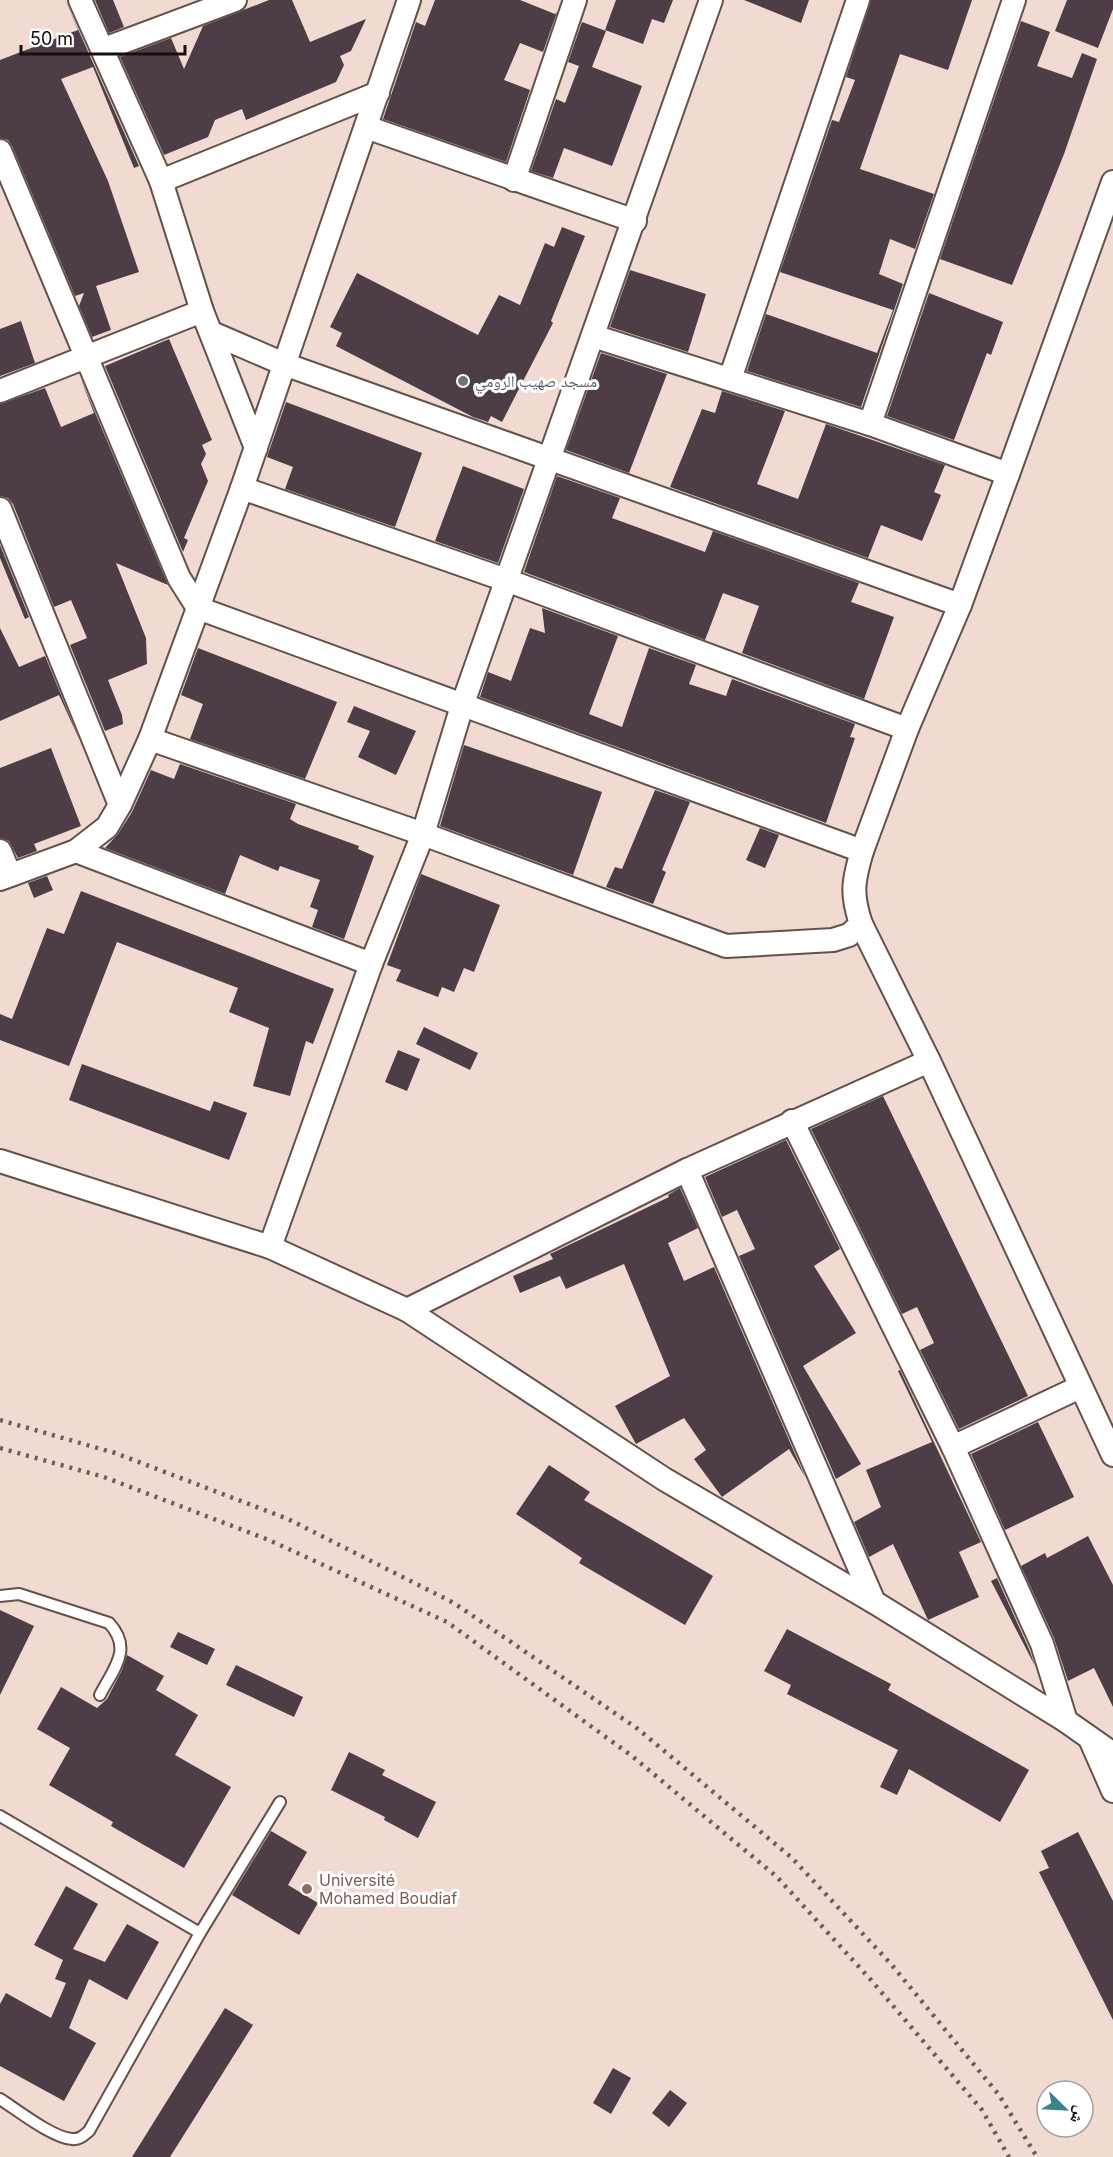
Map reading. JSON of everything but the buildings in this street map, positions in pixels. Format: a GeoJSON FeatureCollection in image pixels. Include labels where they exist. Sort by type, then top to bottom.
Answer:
{"type":"FeatureCollection","features":[{"type":"Feature","properties":{"kind":"street"},"geometry":{"type":"LineString","coordinates":[[80,0],[104,48],[161,181],[202,311],[256,448]]}},
{"type":"Feature","properties":{"kind":"street"},"geometry":{"type":"LineString","coordinates":[[104,48],[235,0]]}},
{"type":"Feature","properties":{"kind":"street"},"geometry":{"type":"LineString","coordinates":[[0,851],[5,877],[76,851],[107,826],[120,805],[150,739],[242,488],[409,0]]}},
{"type":"Feature","properties":{"kind":"street"},"geometry":{"type":"LineString","coordinates":[[514,180],[575,0]]}},
{"type":"Feature","properties":{"kind":"street"},"geometry":{"type":"LineString","coordinates":[[270,1247],[371,964],[423,834],[462,706],[548,458],[635,221],[711,0]]}},
{"type":"Feature","properties":{"kind":"street"},"geometry":{"type":"LineString","coordinates":[[730,379],[858,0]]}},
{"type":"Feature","properties":{"kind":"street"},"geometry":{"type":"LineString","coordinates":[[870,424],[1014,0]]}},
{"type":"Feature","properties":{"kind":"street"},"geometry":{"type":"LineString","coordinates":[[161,181],[378,93]]}},
{"type":"Feature","properties":{"kind":"street"},"geometry":{"type":"LineString","coordinates":[[366,128],[635,221]]}},
{"type":"Feature","properties":{"kind":"street"},"geometry":{"type":"LineString","coordinates":[[0,151],[178,578],[198,608],[862,851]]}},
{"type":"Feature","properties":{"kind":"street"},"geometry":{"type":"LineString","coordinates":[[1113,182],[960,604],[907,729],[862,851],[853,882],[854,902],[861,924],[929,1060],[1113,1455]]}},
{"type":"Feature","properties":{"kind":"street"},"geometry":{"type":"LineString","coordinates":[[0,391],[202,311]]}},
{"type":"Feature","properties":{"kind":"street"},"geometry":{"type":"LineString","coordinates":[[212,333],[284,364],[960,604]]}},
{"type":"Feature","properties":{"kind":"street"},"geometry":{"type":"LineString","coordinates":[[593,336],[870,424],[1008,474]]}},
{"type":"Feature","properties":{"kind":"street"},"geometry":{"type":"LineString","coordinates":[[242,488],[506,580],[907,729]]}},
{"type":"Feature","properties":{"kind":"street"},"geometry":{"type":"LineString","coordinates":[[0,509],[120,805]]}},
{"type":"Feature","properties":{"kind":"street"},"geometry":{"type":"LineString","coordinates":[[150,739],[423,834],[726,946],[833,940],[849,935],[861,924]]}},
{"type":"Feature","properties":{"kind":"street"},"geometry":{"type":"LineString","coordinates":[[76,851],[371,964]]}},
{"type":"Feature","properties":{"kind":"street"},"geometry":{"type":"LineString","coordinates":[[407,1310],[687,1170],[929,1060]]}},
{"type":"Feature","properties":{"kind":"street"},"geometry":{"type":"LineString","coordinates":[[792,1121],[953,1447],[1042,1644],[1066,1720]]}},
{"type":"Feature","properties":{"kind":"street"},"geometry":{"type":"LineString","coordinates":[[0,1161],[270,1247],[407,1310],[664,1479],[874,1602],[1066,1720],[1091,1741],[1113,1754]]}},
{"type":"Feature","properties":{"kind":"street"},"geometry":{"type":"LineString","coordinates":[[687,1170],[874,1602]]}},
{"type":"Feature","properties":{"kind":"street"},"geometry":{"type":"LineString","coordinates":[[953,1447],[1080,1387]]}},
{"type":"Feature","properties":{"kind":"street"},"geometry":{"type":"LineString","coordinates":[[1091,1741],[1113,1791]]}},
{"type":"Feature","properties":{"kind":"lane"},"geometry":{"type":"LineString","coordinates":[[0,1596],[19,1594],[109,1623],[118,1633],[122,1645],[119,1658],[100,1695]]}},
{"type":"Feature","properties":{"kind":"lane"},"geometry":{"type":"LineString","coordinates":[[0,2099],[60,2135],[71,2139],[80,2138],[89,2131],[200,1934],[280,1802]]}},
{"type":"Feature","properties":{"kind":"lane"},"geometry":{"type":"LineString","coordinates":[[0,1816],[200,1934]]}},
{"type":"Feature","properties":{"kind":"railway"},"geometry":{"type":"LineString","coordinates":[[0,1420],[115,1453],[288,1519],[454,1603],[638,1729],[792,1858],[891,1964],[999,2095],[1037,2157]]}},
{"type":"Feature","properties":{"kind":"railway"},"geometry":{"type":"LineString","coordinates":[[0,1448],[104,1477],[269,1540],[447,1622],[632,1756],[777,1877],[871,1980],[982,2110],[1009,2157]]}},
{"type":"Feature","properties":{"kind":"place","name":"مسجد صهيب الرومي"},"geometry":{"type":"Point","coordinates":[463,381]}},
{"type":"Feature","properties":{"kind":"place","name":"Université Mohamed Boudiaf"},"geometry":{"type":"Point","coordinates":[307,1889]}}]}
